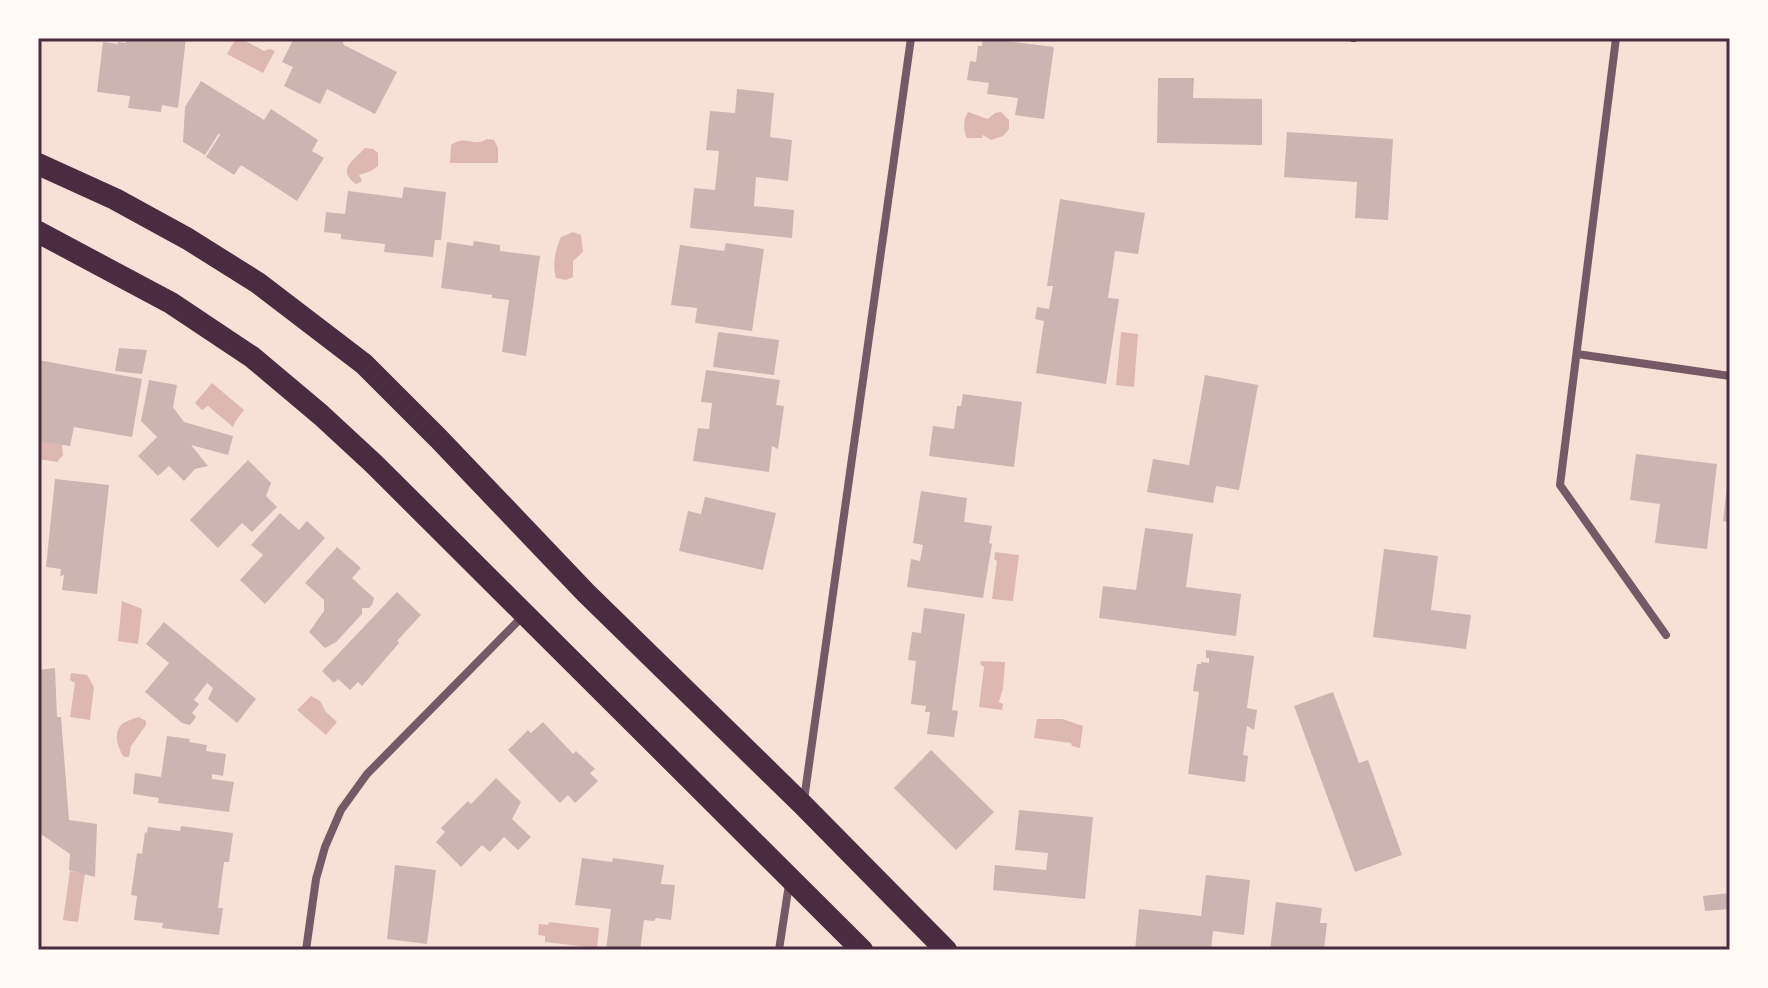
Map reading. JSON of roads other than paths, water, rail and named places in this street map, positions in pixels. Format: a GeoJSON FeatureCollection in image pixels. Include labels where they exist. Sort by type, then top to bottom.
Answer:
{"type":"FeatureCollection","features":[{"type":"Feature","properties":{"kind":"highway"},"geometry":{"type":"LineString","coordinates":[[38,164],[115,199],[200,246],[258,283],[364,364],[586,593],[946,950]]}},
{"type":"Feature","properties":{"kind":"highway"},"geometry":{"type":"LineString","coordinates":[[38,232],[171,303],[252,357],[321,415],[374,464],[862,950]]}},
{"type":"Feature","properties":{"kind":"street"},"geometry":{"type":"LineString","coordinates":[[803,805],[911,38]]}},
{"type":"Feature","properties":{"kind":"street"},"geometry":{"type":"LineString","coordinates":[[1616,38],[1560,485],[1666,635]]}},
{"type":"Feature","properties":{"kind":"street"},"geometry":{"type":"LineString","coordinates":[[1577,354],[1730,376]]}},
{"type":"Feature","properties":{"kind":"street"},"geometry":{"type":"LineString","coordinates":[[306,950],[316,879],[325,847],[341,810],[367,774],[525,615]]}},
{"type":"Feature","properties":{"kind":"street"},"geometry":{"type":"LineString","coordinates":[[779,950],[790,879]]}}]}
